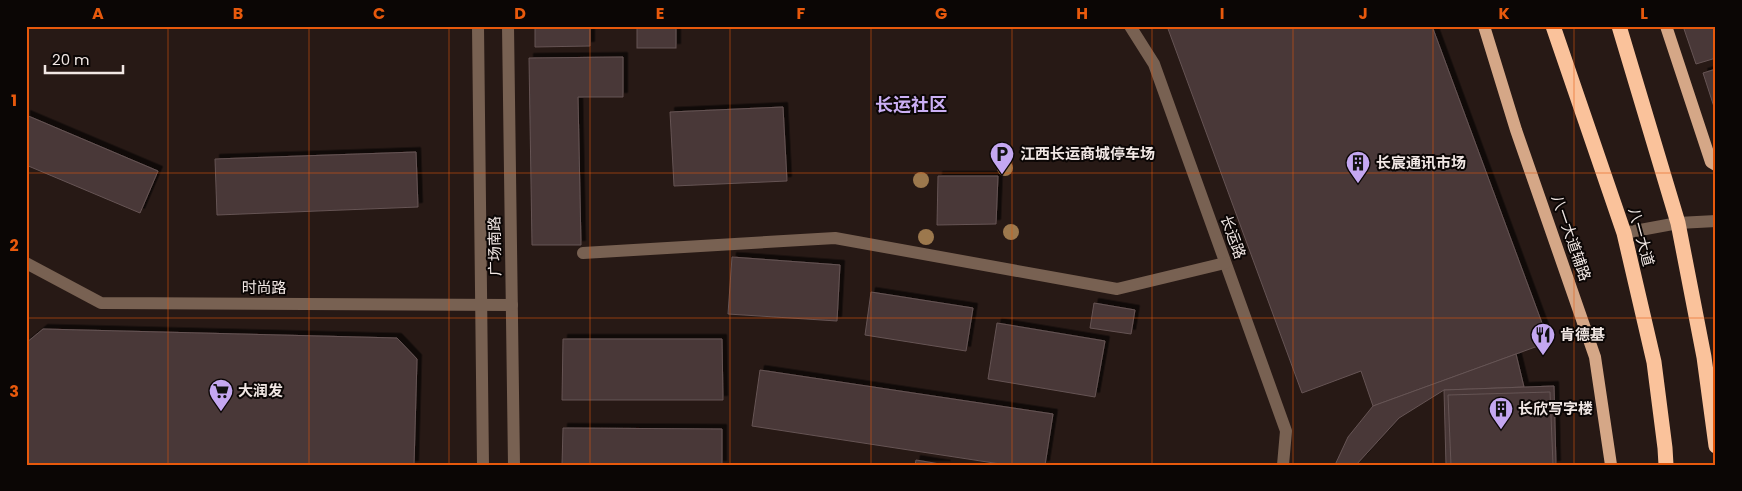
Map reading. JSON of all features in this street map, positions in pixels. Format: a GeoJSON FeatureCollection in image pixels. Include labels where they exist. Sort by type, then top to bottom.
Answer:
{"type":"FeatureCollection","features":[{"type":"Feature","properties":{"kind":"highway","name":"八一大道"},"geometry":{"type":"LineString","coordinates":[[1553,26],[1624,233],[1654,362],[1666,465]]}},
{"type":"Feature","properties":{"kind":"highway"},"geometry":{"type":"LineString","coordinates":[[1619,26],[1678,223],[1704,357],[1716,446]]}},
{"type":"Feature","properties":{"kind":"main road","name":"八一大道辅路"},"geometry":{"type":"LineString","coordinates":[[1484,26],[1516,130],[1595,357],[1611,465]]}},
{"type":"Feature","properties":{"kind":"main road"},"geometry":{"type":"LineString","coordinates":[[1666,26],[1711,162],[1716,165]]}},
{"type":"Feature","properties":{"kind":"street"},"geometry":{"type":"LineString","coordinates":[[478,26],[482,465]]}},
{"type":"Feature","properties":{"kind":"street","name":"广场南路"},"geometry":{"type":"LineString","coordinates":[[508,26],[514,465]]}},
{"type":"Feature","properties":{"kind":"street","name":"长运路"},"geometry":{"type":"LineString","coordinates":[[1130,26],[1154,64],[1286,431],[1283,465]]}},
{"type":"Feature","properties":{"kind":"street"},"geometry":{"type":"LineString","coordinates":[[1624,233],[1678,223],[1716,221]]}},
{"type":"Feature","properties":{"kind":"street"},"geometry":{"type":"LineString","coordinates":[[583,253],[835,238],[1117,289],[1225,263]]}},
{"type":"Feature","properties":{"kind":"street","name":"时尚路"},"geometry":{"type":"LineString","coordinates":[[26,263],[101,303],[512,305]]}},
{"type":"Feature","properties":{"kind":"building"},"geometry":{"type":"Polygon","coordinates":[[[535,26],[590,26],[590,46],[535,47],[535,26]]]}},
{"type":"Feature","properties":{"kind":"building"},"geometry":{"type":"Polygon","coordinates":[[[637,26],[676,26],[676,48],[637,48],[637,26]]]}},
{"type":"Feature","properties":{"kind":"building","name":"长宸通讯市场"},"geometry":{"type":"Polygon","coordinates":[[[1167,26],[1432,26],[1549,342],[1373,406],[1361,371],[1302,393],[1167,26]]]}},
{"type":"Feature","properties":{"kind":"building"},"geometry":{"type":"Polygon","coordinates":[[[1683,26],[1716,26],[1716,58],[1696,64],[1683,26]]]}},
{"type":"Feature","properties":{"kind":"building"},"geometry":{"type":"Polygon","coordinates":[[[623,57],[623,97],[578,97],[581,245],[532,245],[529,58],[623,57]]]}},
{"type":"Feature","properties":{"kind":"building"},"geometry":{"type":"Polygon","coordinates":[[[1716,69],[1716,113],[1703,73],[1716,69]]]}},
{"type":"Feature","properties":{"kind":"building"},"geometry":{"type":"Polygon","coordinates":[[[783,107],[787,181],[674,186],[670,112],[783,107]]]}},
{"type":"Feature","properties":{"kind":"building"},"geometry":{"type":"Polygon","coordinates":[[[26,115],[158,171],[140,213],[26,165],[26,115]]]}},
{"type":"Feature","properties":{"kind":"building"},"geometry":{"type":"Polygon","coordinates":[[[416,152],[418,207],[217,215],[215,159],[416,152]]]}},
{"type":"Feature","properties":{"kind":"building"},"geometry":{"type":"Polygon","coordinates":[[[938,176],[998,176],[996,224],[937,225],[938,176]]]}},
{"type":"Feature","properties":{"kind":"building"},"geometry":{"type":"Polygon","coordinates":[[[732,257],[840,265],[837,321],[728,314],[732,257]]]}},
{"type":"Feature","properties":{"kind":"building"},"geometry":{"type":"Polygon","coordinates":[[[871,292],[973,308],[966,351],[865,335],[871,292]]]}},
{"type":"Feature","properties":{"kind":"building"},"geometry":{"type":"Polygon","coordinates":[[[1094,303],[1135,310],[1131,334],[1090,328],[1094,303]]]}},
{"type":"Feature","properties":{"kind":"building"},"geometry":{"type":"Polygon","coordinates":[[[997,323],[1105,341],[1095,397],[988,379],[997,323]]]}},
{"type":"Feature","properties":{"kind":"building","name":"大润发"},"geometry":{"type":"Polygon","coordinates":[[[43,329],[397,338],[417,359],[414,465],[26,465],[26,343],[43,329]]]}},
{"type":"Feature","properties":{"kind":"building"},"geometry":{"type":"Polygon","coordinates":[[[563,339],[722,339],[723,400],[562,400],[563,339]]]}},
{"type":"Feature","properties":{"kind":"building"},"geometry":{"type":"Polygon","coordinates":[[[1516,354],[1524,387],[1444,390],[1399,418],[1356,465],[1335,465],[1348,437],[1373,406],[1516,354]]]}},
{"type":"Feature","properties":{"kind":"building"},"geometry":{"type":"Polygon","coordinates":[[[760,370],[1053,414],[1045,465],[1007,465],[752,426],[760,370]]]}},
{"type":"Feature","properties":{"kind":"building","name":"长欣写字楼"},"geometry":{"type":"Polygon","coordinates":[[[1554,386],[1556,465],[1446,465],[1444,390],[1554,386]]]}},
{"type":"Feature","properties":{"kind":"building","name":"长欣写字楼"},"geometry":{"type":"Polygon","coordinates":[[[1550,392],[1553,465],[1451,465],[1448,395],[1550,392]]]}},
{"type":"Feature","properties":{"kind":"building"},"geometry":{"type":"Polygon","coordinates":[[[563,428],[722,429],[722,465],[562,465],[563,428]]]}},
{"type":"Feature","properties":{"kind":"building"},"geometry":{"type":"Polygon","coordinates":[[[916,460],[946,465],[915,465],[916,460]]]}},
{"type":"Feature","properties":{"kind":"place","name":"江西长运商城停车场"},"geometry":{"type":"Point","coordinates":[1002,175]}},
{"type":"Feature","properties":{"kind":"place","name":"长宸通讯市场"},"geometry":{"type":"Point","coordinates":[1358,184]}},
{"type":"Feature","properties":{"kind":"place","name":"肯德基"},"geometry":{"type":"Point","coordinates":[1543,356]}},
{"type":"Feature","properties":{"kind":"place","name":"大润发"},"geometry":{"type":"Point","coordinates":[221,412]}},
{"type":"Feature","properties":{"kind":"place","name":"长欣写字楼"},"geometry":{"type":"Point","coordinates":[1501,430]}},
{"type":"Feature","properties":{"kind":"district","name":"长运社区"},"geometry":{"type":"Point","coordinates":[911,105]}}]}
